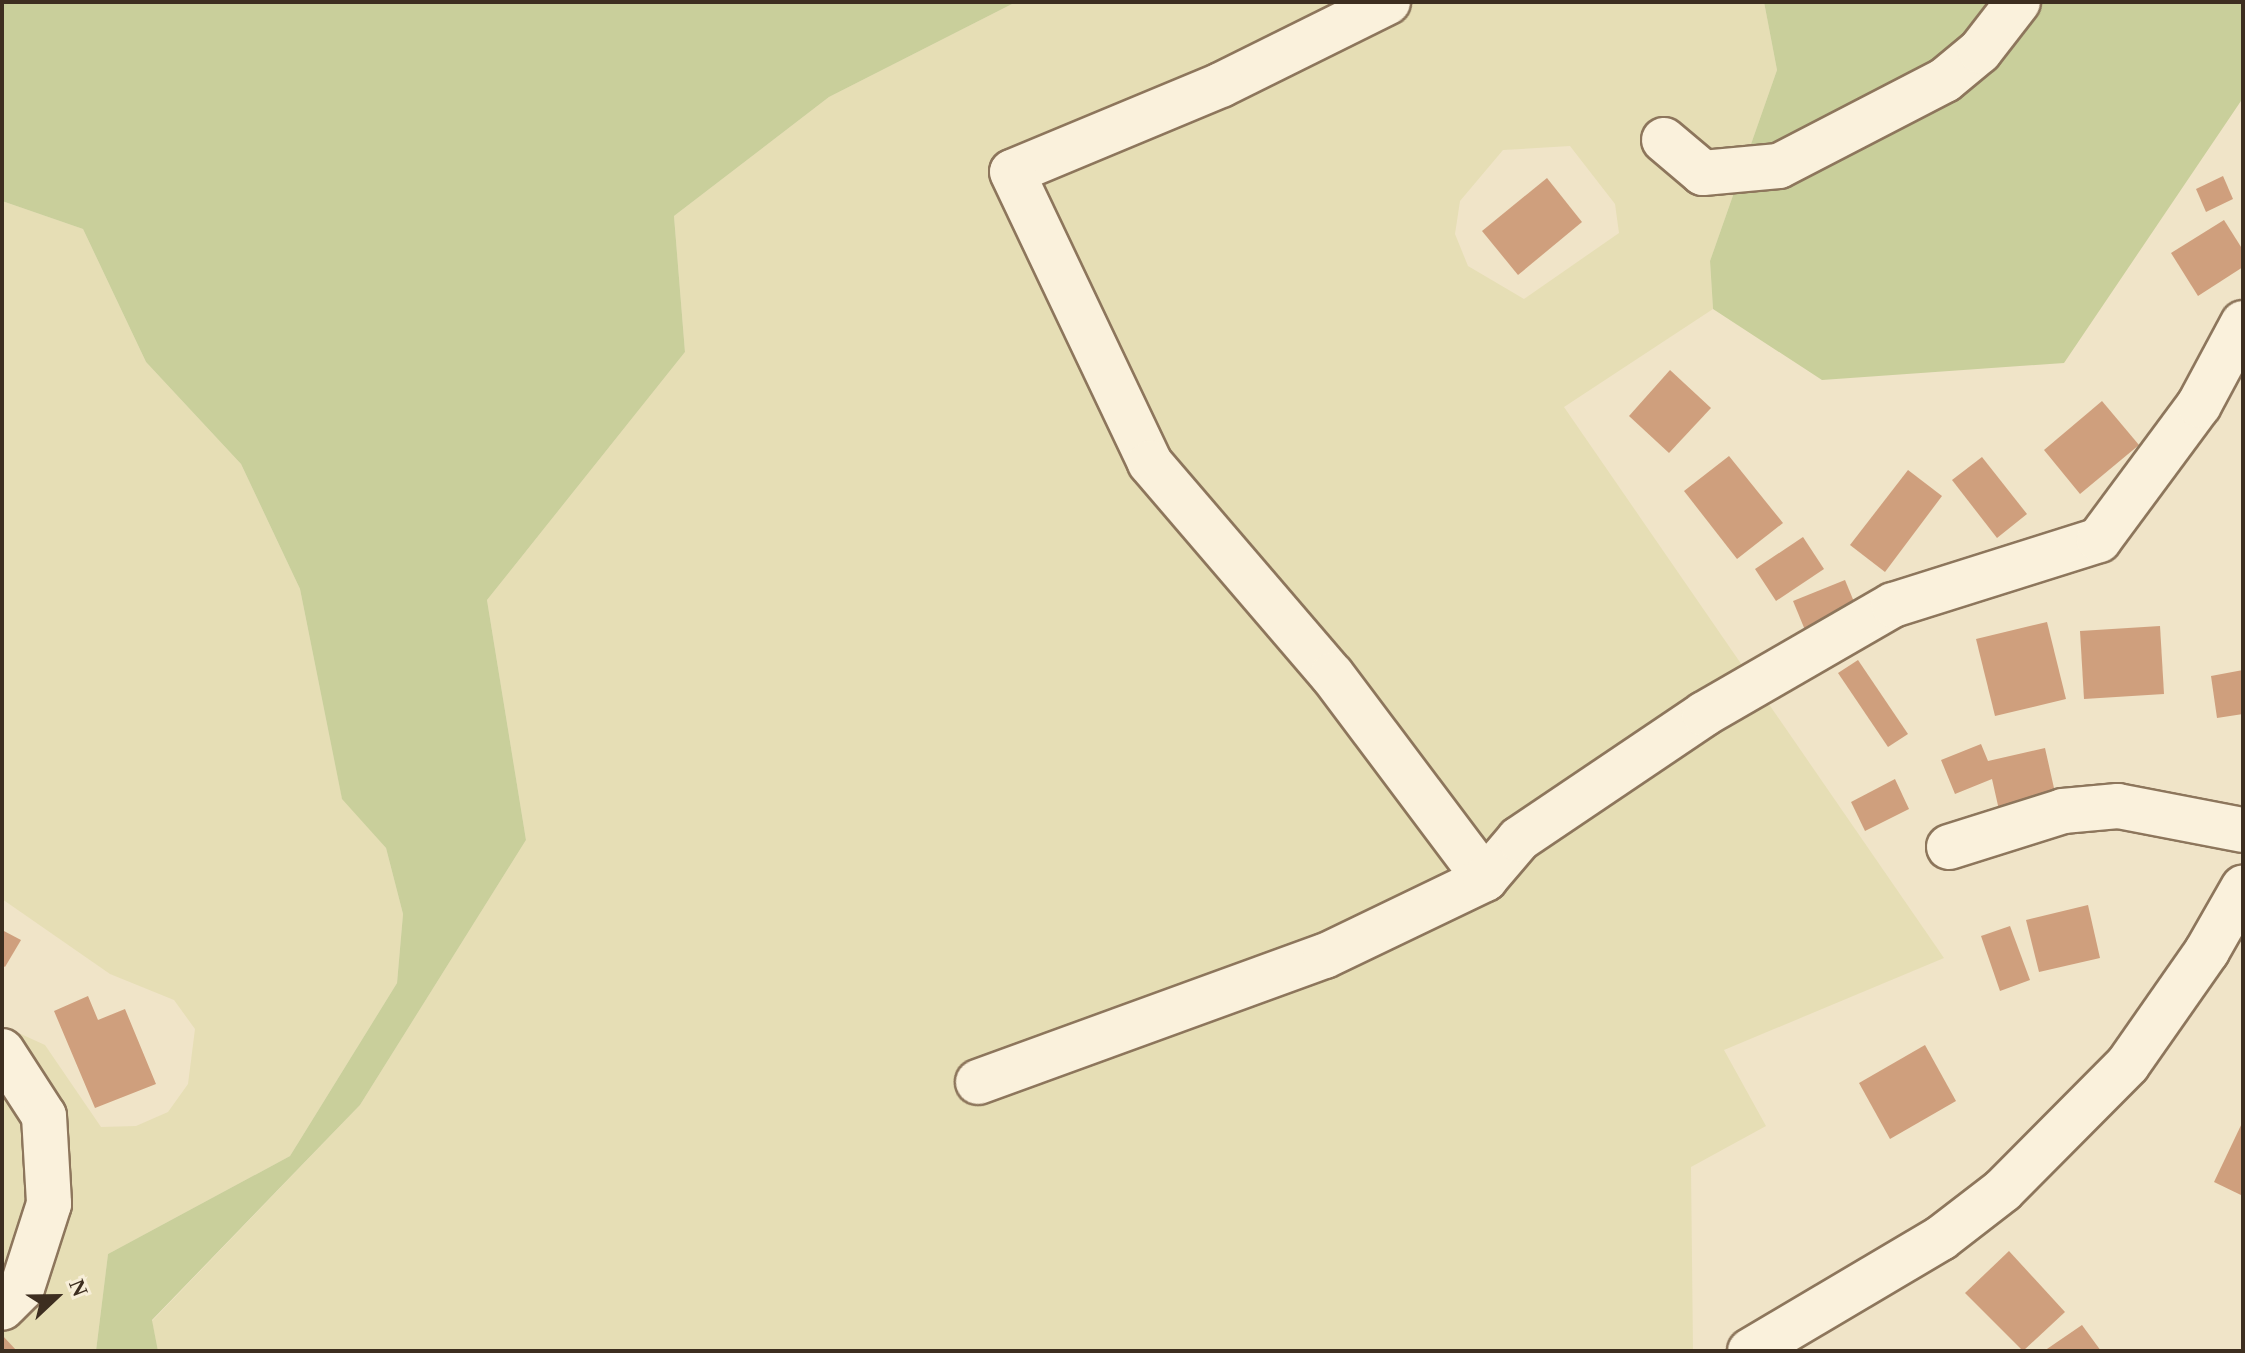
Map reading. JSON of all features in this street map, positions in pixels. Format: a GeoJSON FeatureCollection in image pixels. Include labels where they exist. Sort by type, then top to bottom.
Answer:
{"type":"FeatureCollection","features":[{"type":"Feature","properties":{"kind":"street"},"geometry":{"type":"LineString","coordinates":[[1388,2],[1221,85],[1012,172],[1150,463],[1332,675],[1485,879]]}},
{"type":"Feature","properties":{"kind":"street"},"geometry":{"type":"LineString","coordinates":[[1664,140],[1703,173],[1779,166],[1945,80],[1980,51],[2018,2]]}},
{"type":"Feature","properties":{"kind":"street"},"geometry":{"type":"LineString","coordinates":[[978,1082],[1325,956],[1485,879],[1519,839],[1678,732],[1893,605],[2099,540],[2199,405],[2243,323]]}},
{"type":"Feature","properties":{"kind":"street"},"geometry":{"type":"LineString","coordinates":[[1949,847],[2063,811],[2118,806],[2243,830]]}},
{"type":"Feature","properties":{"kind":"street"},"geometry":{"type":"LineString","coordinates":[[1750,1351],[1929,1245],[2003,1190],[2128,1064],[2207,951],[2243,888]]}},
{"type":"Feature","properties":{"kind":"street"},"geometry":{"type":"LineString","coordinates":[[2,1051],[44,1116],[49,1204],[22,1288],[2,1308]]}},
{"type":"Feature","properties":{"kind":"shaded area"},"geometry":{"type":"Polygon","coordinates":[[[1016,2],[1764,2],[1777,70],[1710,261],[1713,309],[1564,407],[1944,958],[1724,1050],[1766,1126],[1691,1167],[1693,1351],[158,1351],[152,1321],[360,1105],[526,840],[487,600],[685,352],[674,216],[829,97],[1016,2]],[[1570,146],[1503,150],[1460,201],[1455,234],[1468,266],[1524,299],[1619,233],[1615,204],[1570,146]]]}},
{"type":"Feature","properties":{"kind":"shaded area"},"geometry":{"type":"Polygon","coordinates":[[[2,201],[83,229],[146,362],[241,464],[300,589],[342,798],[386,848],[403,914],[397,983],[290,1156],[108,1254],[96,1351],[17,1351],[2,1338],[2,1040],[12,1030],[45,1045],[101,1127],[136,1126],[168,1112],[188,1084],[195,1029],[174,1000],[110,974],[2,899],[2,201]]]}},
{"type":"Feature","properties":{"kind":"green space"},"geometry":{"type":"Polygon","coordinates":[[[2,2],[1016,2],[829,97],[674,216],[685,352],[487,600],[526,840],[360,1105],[152,1320],[158,1351],[96,1351],[108,1254],[290,1156],[397,983],[403,914],[386,848],[342,799],[300,589],[241,464],[146,362],[83,229],[2,201],[2,2]]]}},
{"type":"Feature","properties":{"kind":"green space"},"geometry":{"type":"Polygon","coordinates":[[[1764,2],[2243,2],[2243,98],[2064,363],[1822,380],[1713,309],[1710,261],[1777,70],[1764,2]]]}},
{"type":"Feature","properties":{"kind":"building"},"geometry":{"type":"Polygon","coordinates":[[[2223,176],[2233,199],[2206,212],[2196,189],[2223,176]]]}},
{"type":"Feature","properties":{"kind":"building"},"geometry":{"type":"Polygon","coordinates":[[[1547,178],[1582,222],[1518,275],[1482,231],[1547,178]]]}},
{"type":"Feature","properties":{"kind":"building"},"geometry":{"type":"Polygon","coordinates":[[[2224,220],[2243,250],[2243,267],[2198,296],[2171,253],[2224,220]]]}},
{"type":"Feature","properties":{"kind":"building"},"geometry":{"type":"Polygon","coordinates":[[[1670,370],[1711,408],[1669,453],[1629,416],[1670,370]]]}},
{"type":"Feature","properties":{"kind":"building"},"geometry":{"type":"Polygon","coordinates":[[[2102,401],[2139,445],[2080,494],[2044,450],[2102,401]]]}},
{"type":"Feature","properties":{"kind":"building"},"geometry":{"type":"Polygon","coordinates":[[[1729,456],[1783,523],[1737,559],[1684,491],[1729,456]]]}},
{"type":"Feature","properties":{"kind":"building"},"geometry":{"type":"Polygon","coordinates":[[[1982,457],[2027,514],[1997,538],[1952,480],[1982,457]]]}},
{"type":"Feature","properties":{"kind":"building"},"geometry":{"type":"Polygon","coordinates":[[[1908,470],[1942,496],[1885,572],[1850,545],[1908,470]]]}},
{"type":"Feature","properties":{"kind":"building"},"geometry":{"type":"Polygon","coordinates":[[[1803,537],[1824,569],[1776,601],[1755,569],[1803,537]]]}},
{"type":"Feature","properties":{"kind":"building"},"geometry":{"type":"Polygon","coordinates":[[[1845,580],[1864,626],[1812,647],[1793,601],[1845,580]]]}},
{"type":"Feature","properties":{"kind":"building"},"geometry":{"type":"Polygon","coordinates":[[[2047,622],[2066,699],[1995,716],[1976,639],[2047,622]]]}},
{"type":"Feature","properties":{"kind":"building"},"geometry":{"type":"Polygon","coordinates":[[[2160,626],[2164,694],[2084,699],[2080,631],[2160,626]]]}},
{"type":"Feature","properties":{"kind":"building"},"geometry":{"type":"Polygon","coordinates":[[[1858,660],[1908,734],[1888,747],[1838,673],[1858,660]]]}},
{"type":"Feature","properties":{"kind":"building"},"geometry":{"type":"Polygon","coordinates":[[[2243,670],[2243,714],[2217,718],[2211,676],[2243,670]]]}},
{"type":"Feature","properties":{"kind":"building"},"geometry":{"type":"Polygon","coordinates":[[[1981,744],[1988,761],[2045,748],[2056,797],[1999,810],[1992,779],[1955,794],[1941,760],[1981,744]]]}},
{"type":"Feature","properties":{"kind":"building"},"geometry":{"type":"Polygon","coordinates":[[[1895,779],[1909,809],[1865,831],[1851,802],[1895,779]]]}},
{"type":"Feature","properties":{"kind":"building"},"geometry":{"type":"Polygon","coordinates":[[[2088,905],[2100,958],[2039,972],[2026,920],[2088,905]]]}},
{"type":"Feature","properties":{"kind":"building"},"geometry":{"type":"Polygon","coordinates":[[[2010,926],[2030,980],[2000,991],[1981,936],[2010,926]]]}},
{"type":"Feature","properties":{"kind":"building"},"geometry":{"type":"Polygon","coordinates":[[[2,930],[21,940],[5,967],[2,965],[2,930]]]}},
{"type":"Feature","properties":{"kind":"building"},"geometry":{"type":"Polygon","coordinates":[[[88,996],[98,1020],[125,1009],[156,1084],[95,1108],[54,1011],[88,996]]]}},
{"type":"Feature","properties":{"kind":"building"},"geometry":{"type":"Polygon","coordinates":[[[1925,1045],[1956,1101],[1890,1139],[1859,1083],[1925,1045]]]}},
{"type":"Feature","properties":{"kind":"building"},"geometry":{"type":"Polygon","coordinates":[[[2243,1121],[2243,1196],[2214,1182],[2243,1121]]]}},
{"type":"Feature","properties":{"kind":"building"},"geometry":{"type":"Polygon","coordinates":[[[2009,1251],[2065,1312],[2023,1351],[1965,1293],[2009,1251]]]}},
{"type":"Feature","properties":{"kind":"building"},"geometry":{"type":"Polygon","coordinates":[[[2082,1325],[2101,1351],[2044,1351],[2082,1325]]]}},
{"type":"Feature","properties":{"kind":"building"},"geometry":{"type":"Polygon","coordinates":[[[2,1335],[17,1351],[2,1351],[2,1335]]]}}]}
